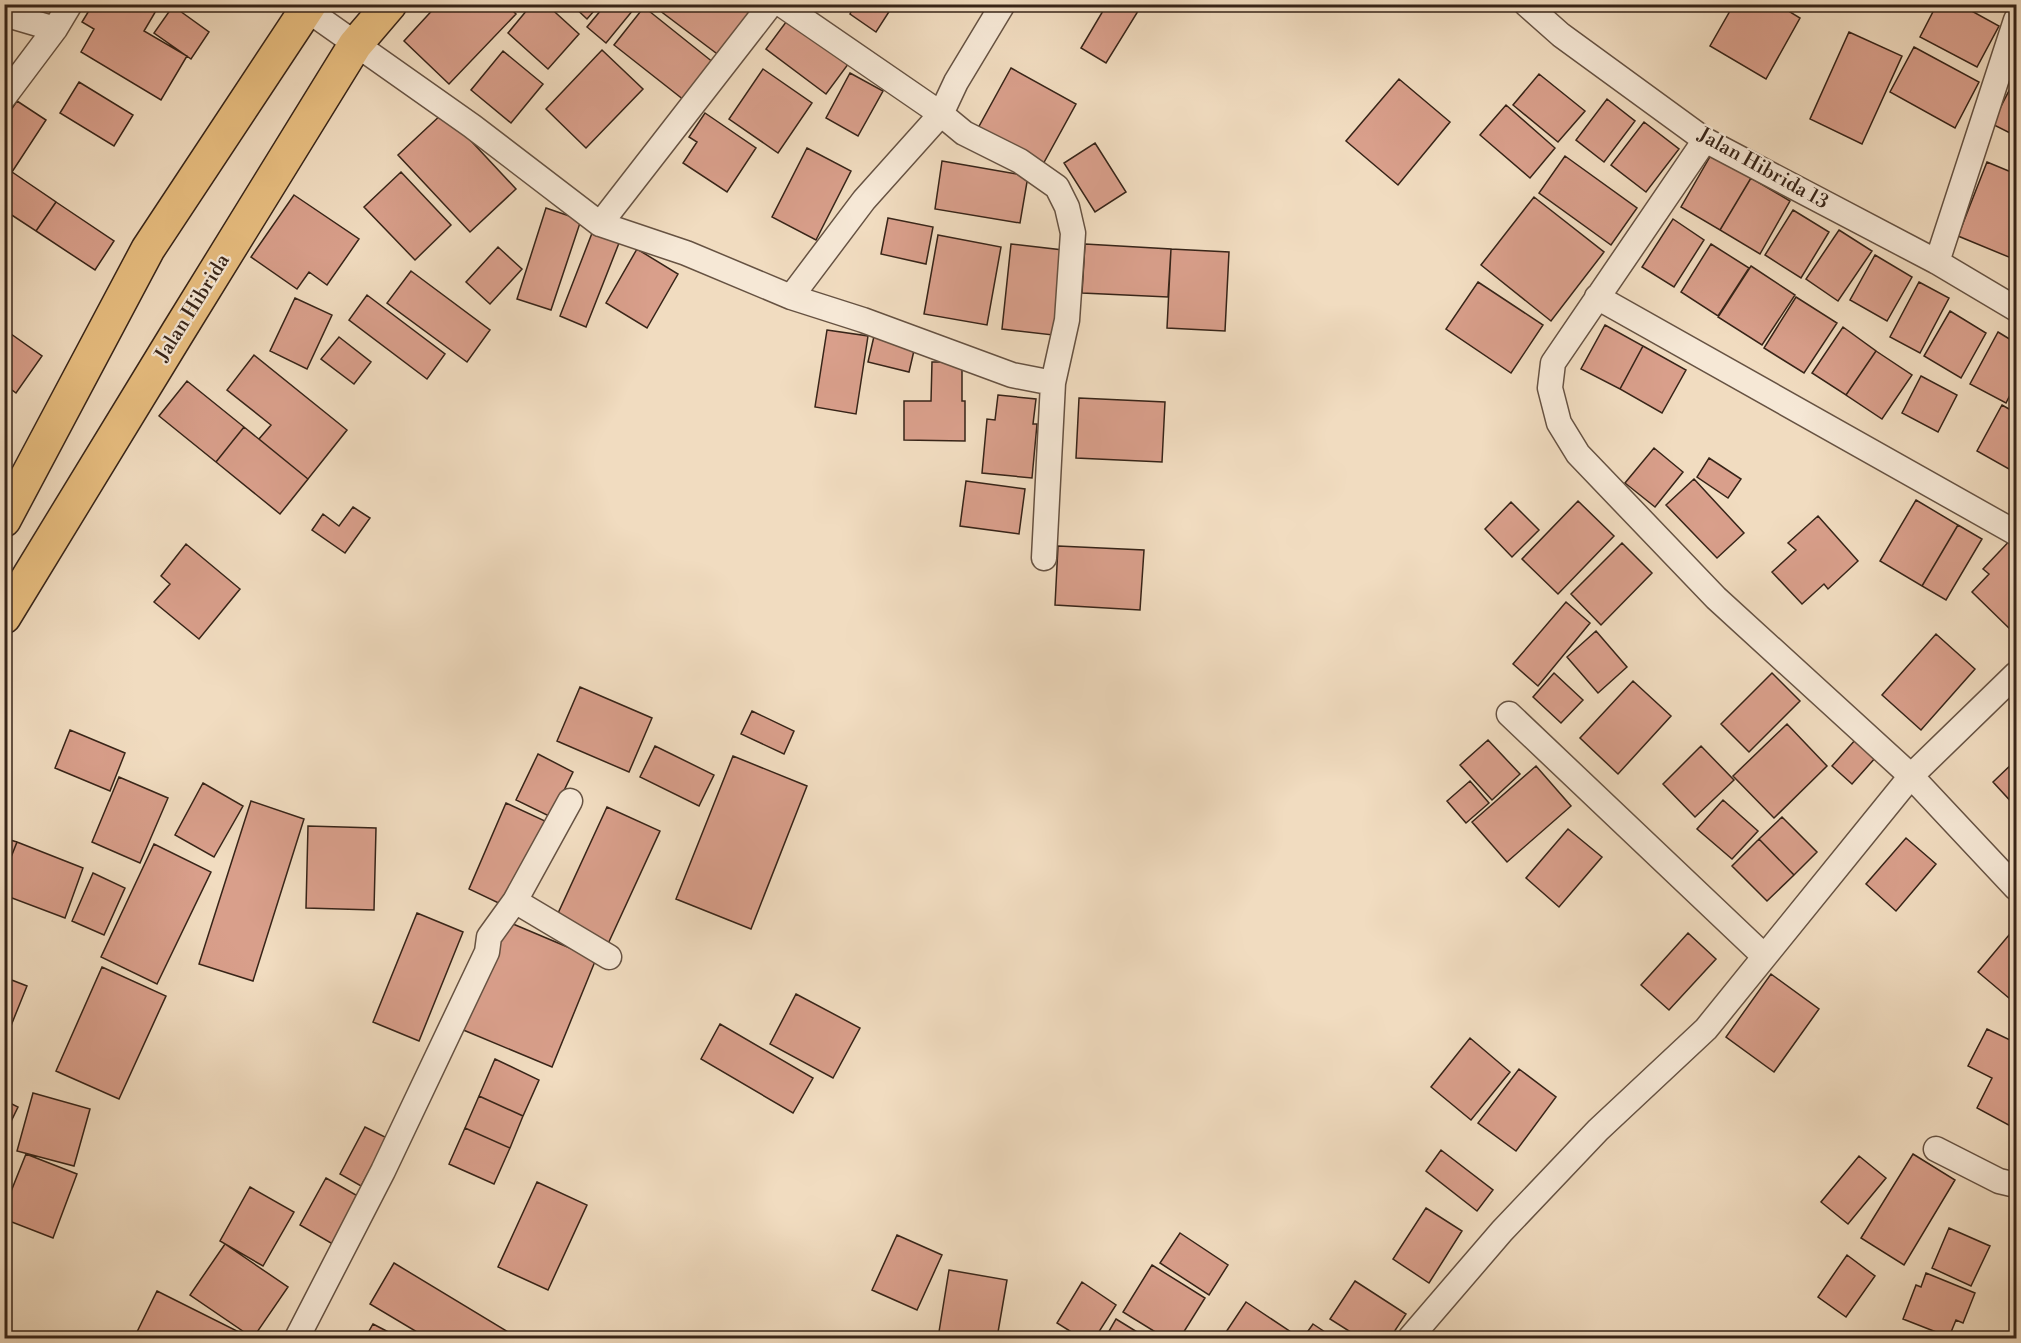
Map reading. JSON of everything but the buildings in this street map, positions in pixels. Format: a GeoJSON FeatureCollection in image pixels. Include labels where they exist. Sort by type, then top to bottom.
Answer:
{"type":"FeatureCollection","features":[{"type":"Feature","properties":{"kind":"main road","name":"Jalan Hibrida"},"geometry":{"type":"LineString","coordinates":[[4,617],[355,45],[390,4]]}},
{"type":"Feature","properties":{"kind":"main road"},"geometry":{"type":"LineString","coordinates":[[4,520],[148,249],[305,6]]}},
{"type":"Feature","properties":{"kind":"street"},"geometry":{"type":"LineString","coordinates":[[4,97],[55,29],[70,4]]}},
{"type":"Feature","properties":{"kind":"street"},"geometry":{"type":"LineString","coordinates":[[600,224],[771,4]]}},
{"type":"Feature","properties":{"kind":"street"},"geometry":{"type":"LineString","coordinates":[[781,4],[941,114],[964,133],[1020,161],[1057,187],[1067,207],[1073,233],[1067,320],[1053,383],[1044,558]]}},
{"type":"Feature","properties":{"kind":"street"},"geometry":{"type":"LineString","coordinates":[[791,297],[864,200],[941,114],[956,82],[1003,4]]}},
{"type":"Feature","properties":{"kind":"street","name":"Jalan Hibrida 13"},"geometry":{"type":"LineString","coordinates":[[1526,4],[1561,35],[1705,140],[1936,262],[2016,309]]}},
{"type":"Feature","properties":{"kind":"street"},"geometry":{"type":"LineString","coordinates":[[305,6],[355,45],[472,126],[600,224],[686,253],[791,297],[863,320],[1012,375],[1053,383]]}},
{"type":"Feature","properties":{"kind":"street"},"geometry":{"type":"LineString","coordinates":[[4,14],[55,29]]}},
{"type":"Feature","properties":{"kind":"street"},"geometry":{"type":"LineString","coordinates":[[1936,262],[2016,20]]}},
{"type":"Feature","properties":{"kind":"street"},"geometry":{"type":"LineString","coordinates":[[1705,140],[1553,363],[1550,388],[1559,423],[1578,454],[1716,598],[1911,776],[2016,888]]}},
{"type":"Feature","properties":{"kind":"street"},"geometry":{"type":"LineString","coordinates":[[1597,297],[2016,533]]}},
{"type":"Feature","properties":{"kind":"street"},"geometry":{"type":"LineString","coordinates":[[1410,1338],[1502,1231],[1598,1130],[1706,1029],[1911,776],[2016,674]]}},
{"type":"Feature","properties":{"kind":"street"},"geometry":{"type":"LineString","coordinates":[[1509,714],[1764,957]]}},
{"type":"Feature","properties":{"kind":"street"},"geometry":{"type":"LineString","coordinates":[[297,1338],[383,1172],[487,952],[489,937],[515,902],[570,801]]}},
{"type":"Feature","properties":{"kind":"street"},"geometry":{"type":"LineString","coordinates":[[515,902],[609,957]]}},
{"type":"Feature","properties":{"kind":"street"},"geometry":{"type":"LineString","coordinates":[[1936,1149],[1999,1181],[2016,1185]]}}]}
